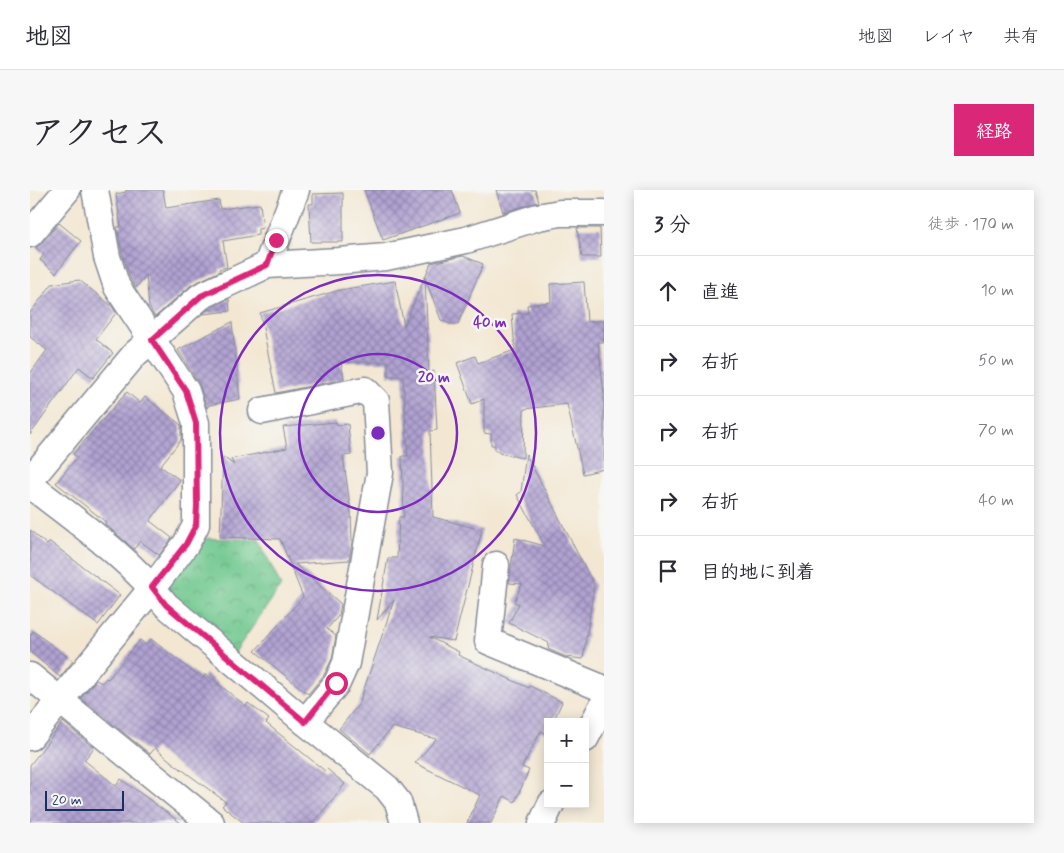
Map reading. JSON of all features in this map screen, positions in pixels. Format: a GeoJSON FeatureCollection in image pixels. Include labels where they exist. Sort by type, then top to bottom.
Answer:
{"type":"FeatureCollection","features":[{"type":"Feature","properties":{"kind":"street"},"geometry":{"type":"LineString","coordinates":[[30,234],[67,190]]}},
{"type":"Feature","properties":{"kind":"street"},"geometry":{"type":"LineString","coordinates":[[30,737],[186,544],[196,525],[196,423],[186,391],[117,287],[107,257],[95,190]]}},
{"type":"Feature","properties":{"kind":"street"},"geometry":{"type":"LineString","coordinates":[[267,265],[296,190]]}},
{"type":"Feature","properties":{"kind":"street"},"geometry":{"type":"LineString","coordinates":[[30,480],[135,354],[201,296],[267,265],[386,257],[466,240],[538,217],[560,213],[604,213]]}},
{"type":"Feature","properties":{"kind":"street"},"geometry":{"type":"LineString","coordinates":[[262,411],[365,390],[376,401],[380,473],[346,663],[336,683],[305,722]]}},
{"type":"Feature","properties":{"kind":"street"},"geometry":{"type":"LineString","coordinates":[[30,485],[133,566],[166,605],[387,788],[398,802],[404,823]]}},
{"type":"Feature","properties":{"kind":"street"},"geometry":{"type":"LineString","coordinates":[[496,565],[488,641],[604,689]]}},
{"type":"Feature","properties":{"kind":"street"},"geometry":{"type":"LineString","coordinates":[[30,676],[211,823]]}},
{"type":"Feature","properties":{"kind":"street"},"geometry":{"type":"LineString","coordinates":[[589,731],[604,703]]}},
{"type":"Feature","properties":{"kind":"street"},"geometry":{"type":"LineString","coordinates":[[542,823],[549,808]]}},
{"type":"Feature","properties":{"kind":"green space"},"geometry":{"type":"Polygon","coordinates":[[[200,538],[259,540],[281,586],[233,655],[160,592],[200,538]]]}},
{"type":"Feature","properties":{"kind":"building"},"geometry":{"type":"Polygon","coordinates":[[[126,190],[163,190],[166,208],[219,200],[220,209],[260,204],[263,228],[258,229],[258,235],[223,241],[227,267],[219,269],[220,271],[191,285],[155,317],[149,307],[146,275],[136,288],[131,280],[122,253],[117,227],[121,227],[116,194],[126,192],[126,190]]]}},
{"type":"Feature","properties":{"kind":"building"},"geometry":{"type":"Polygon","coordinates":[[[364,190],[452,190],[460,213],[383,240],[364,190]]]}},
{"type":"Feature","properties":{"kind":"building"},"geometry":{"type":"Polygon","coordinates":[[[496,190],[535,190],[539,202],[503,212],[496,190]]]}},
{"type":"Feature","properties":{"kind":"building"},"geometry":{"type":"Polygon","coordinates":[[[343,193],[343,242],[311,242],[309,204],[313,204],[313,194],[343,193]]]}},
{"type":"Feature","properties":{"kind":"building"},"geometry":{"type":"Polygon","coordinates":[[[59,223],[81,241],[56,273],[40,260],[44,254],[36,248],[59,223]]]}},
{"type":"Feature","properties":{"kind":"building"},"geometry":{"type":"Polygon","coordinates":[[[577,228],[600,228],[601,257],[582,257],[577,228]]]}},
{"type":"Feature","properties":{"kind":"building"},"geometry":{"type":"Polygon","coordinates":[[[463,256],[483,264],[458,324],[450,324],[441,320],[425,278],[429,373],[434,371],[437,430],[430,431],[433,517],[482,530],[454,641],[429,637],[459,652],[458,655],[562,702],[555,718],[544,718],[544,732],[541,731],[522,767],[529,770],[515,802],[504,796],[491,823],[467,823],[480,795],[415,763],[436,739],[392,727],[370,754],[339,729],[359,704],[394,600],[377,620],[388,558],[397,558],[399,517],[404,517],[402,456],[408,456],[403,376],[388,376],[388,362],[341,362],[344,379],[276,393],[260,313],[340,290],[395,281],[404,326],[431,263],[463,256]]]}},
{"type":"Feature","properties":{"kind":"building"},"geometry":{"type":"Polygon","coordinates":[[[79,280],[112,306],[116,313],[96,339],[113,353],[93,378],[79,367],[30,435],[30,374],[47,350],[30,337],[30,313],[52,284],[79,280]]]}},
{"type":"Feature","properties":{"kind":"building"},"geometry":{"type":"Polygon","coordinates":[[[584,282],[587,322],[604,320],[604,342],[598,342],[604,394],[604,469],[583,474],[567,404],[524,409],[523,458],[499,453],[499,451],[495,451],[495,445],[491,445],[491,434],[484,433],[484,399],[472,404],[457,363],[475,356],[478,363],[515,350],[512,314],[528,313],[527,305],[551,302],[550,284],[584,282]]]}},
{"type":"Feature","properties":{"kind":"building"},"geometry":{"type":"Polygon","coordinates":[[[229,299],[230,311],[203,314],[209,309],[229,299]]]}},
{"type":"Feature","properties":{"kind":"building"},"geometry":{"type":"Polygon","coordinates":[[[232,322],[240,399],[209,405],[207,408],[199,383],[178,350],[232,322]]]}},
{"type":"Feature","properties":{"kind":"building"},"geometry":{"type":"Polygon","coordinates":[[[127,392],[140,403],[145,397],[181,425],[181,440],[160,466],[180,480],[150,521],[172,538],[159,555],[140,541],[134,549],[105,524],[106,522],[56,483],[77,457],[73,454],[127,392]]]}},
{"type":"Feature","properties":{"kind":"building"},"geometry":{"type":"Polygon","coordinates":[[[336,422],[337,425],[348,424],[351,455],[343,456],[351,512],[352,542],[349,560],[295,564],[341,604],[339,615],[327,629],[336,636],[332,659],[324,675],[308,694],[255,651],[303,597],[280,539],[220,537],[223,457],[234,465],[231,459],[287,448],[283,427],[336,422]]]}},
{"type":"Feature","properties":{"kind":"building"},"geometry":{"type":"Polygon","coordinates":[[[526,454],[594,585],[583,659],[566,657],[548,649],[549,643],[509,623],[519,604],[514,602],[522,584],[509,583],[515,538],[545,546],[517,495],[521,492],[526,454]]]}},
{"type":"Feature","properties":{"kind":"building"},"geometry":{"type":"Polygon","coordinates":[[[30,530],[47,545],[50,542],[120,595],[98,625],[30,575],[30,530]]]}},
{"type":"Feature","properties":{"kind":"building"},"geometry":{"type":"Polygon","coordinates":[[[33,631],[73,661],[60,677],[30,652],[30,636],[33,631]]]}},
{"type":"Feature","properties":{"kind":"building"},"geometry":{"type":"Polygon","coordinates":[[[151,639],[202,679],[206,674],[246,706],[248,703],[269,719],[266,723],[325,771],[327,769],[345,784],[313,823],[244,823],[222,806],[226,802],[155,748],[150,754],[81,698],[96,680],[102,683],[106,678],[108,679],[140,640],[146,645],[151,639]]]}},
{"type":"Feature","properties":{"kind":"building"},"geometry":{"type":"Polygon","coordinates":[[[63,722],[94,748],[84,760],[116,786],[121,779],[181,823],[30,823],[30,765],[63,722]]]}},
{"type":"Feature","properties":{"kind":"route"},"geometry":{"type":"LineString","coordinates":[[276,240],[267,265],[201,296],[152,340],[186,391],[196,423],[197,506],[196,525],[186,544],[152,587],[166,605],[305,722],[336,683]]}}]}
